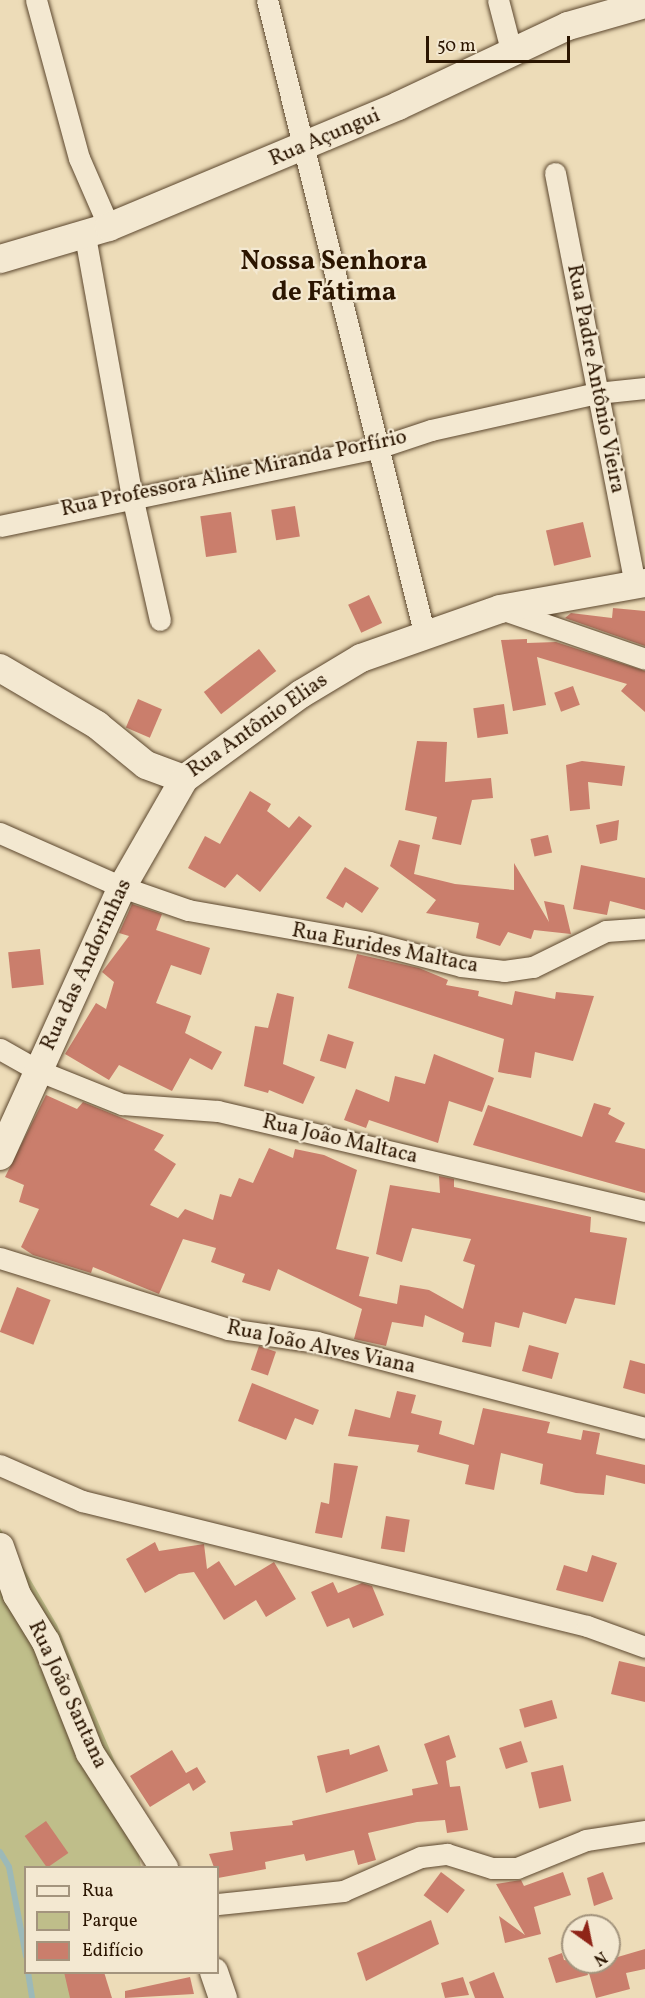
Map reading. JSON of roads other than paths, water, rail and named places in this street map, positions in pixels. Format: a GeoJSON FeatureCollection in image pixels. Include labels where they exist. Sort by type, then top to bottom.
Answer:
{"type":"FeatureCollection","features":[{"type":"Feature","properties":{"kind":"street"},"geometry":{"type":"LineString","coordinates":[[36,0],[97,231],[132,496],[160,620]]}},
{"type":"Feature","properties":{"kind":"street"},"geometry":{"type":"LineString","coordinates":[[267,0],[376,448],[424,632]]}},
{"type":"Feature","properties":{"kind":"street"},"geometry":{"type":"LineString","coordinates":[[498,0],[511,50]]}},
{"type":"Feature","properties":{"kind":"street","name":"Rua Açungui"},"geometry":{"type":"LineString","coordinates":[[0,259],[97,231],[304,148],[511,50],[568,26],[645,4]]}},
{"type":"Feature","properties":{"kind":"street","name":"Rua Padre Antônio Vieira"},"geometry":{"type":"LineString","coordinates":[[555,173],[597,393],[640,584]]}},
{"type":"Feature","properties":{"kind":"street","name":"Rua Professora Aline Miranda Porfírio"},"geometry":{"type":"LineString","coordinates":[[0,526],[132,496],[376,448],[431,430],[597,393],[645,388]]}},
{"type":"Feature","properties":{"kind":"street","name":"Rua Antônio Elias"},"geometry":{"type":"LineString","coordinates":[[0,669],[97,725],[147,765],[184,779],[301,694],[361,657],[424,632],[500,609],[640,584]]}},
{"type":"Feature","properties":{"kind":"street"},"geometry":{"type":"LineString","coordinates":[[500,609],[645,659]]}},
{"type":"Feature","properties":{"kind":"street","name":"Rua das Andorinhas"},"geometry":{"type":"LineString","coordinates":[[0,1156],[37,1070],[81,986],[122,888],[184,779]]}},
{"type":"Feature","properties":{"kind":"street","name":"Rua Eurides Maltaca"},"geometry":{"type":"LineString","coordinates":[[0,832],[122,888],[188,910],[504,971],[533,967],[606,931],[645,928]]}},
{"type":"Feature","properties":{"kind":"street","name":"Rua João Maltaca"},"geometry":{"type":"LineString","coordinates":[[0,1049],[37,1070],[122,1104],[218,1111],[645,1211]]}},
{"type":"Feature","properties":{"kind":"street","name":"Rua João Alves Viana"},"geometry":{"type":"LineString","coordinates":[[0,1258],[228,1329],[317,1342],[645,1428]]}},
{"type":"Feature","properties":{"kind":"street"},"geometry":{"type":"LineString","coordinates":[[0,1465],[82,1501],[553,1617],[645,1647]]}},
{"type":"Feature","properties":{"kind":"street","name":"Rua João Santana"},"geometry":{"type":"LineString","coordinates":[[0,1547],[17,1595],[46,1642],[90,1753],[163,1866]]}},
{"type":"Feature","properties":{"kind":"street"},"geometry":{"type":"LineString","coordinates":[[219,1904],[343,1891],[421,1857],[447,1854],[492,1868],[517,1868],[586,1840],[645,1831]]}},
{"type":"Feature","properties":{"kind":"street"},"geometry":{"type":"LineString","coordinates":[[215,1974],[223,1998]]}},
{"type":"Feature","properties":{"kind":"waterway"},"geometry":{"type":"LineString","coordinates":[[0,1852],[9,1867],[24,1946]]}},
{"type":"Feature","properties":{"kind":"waterway"},"geometry":{"type":"LineString","coordinates":[[28,1974],[32,1998]]}},
{"type":"Feature","properties":{"kind":"district","name":"Nossa Senhora de Fátima"},"geometry":{"type":"Point","coordinates":[334,278]}}]}
